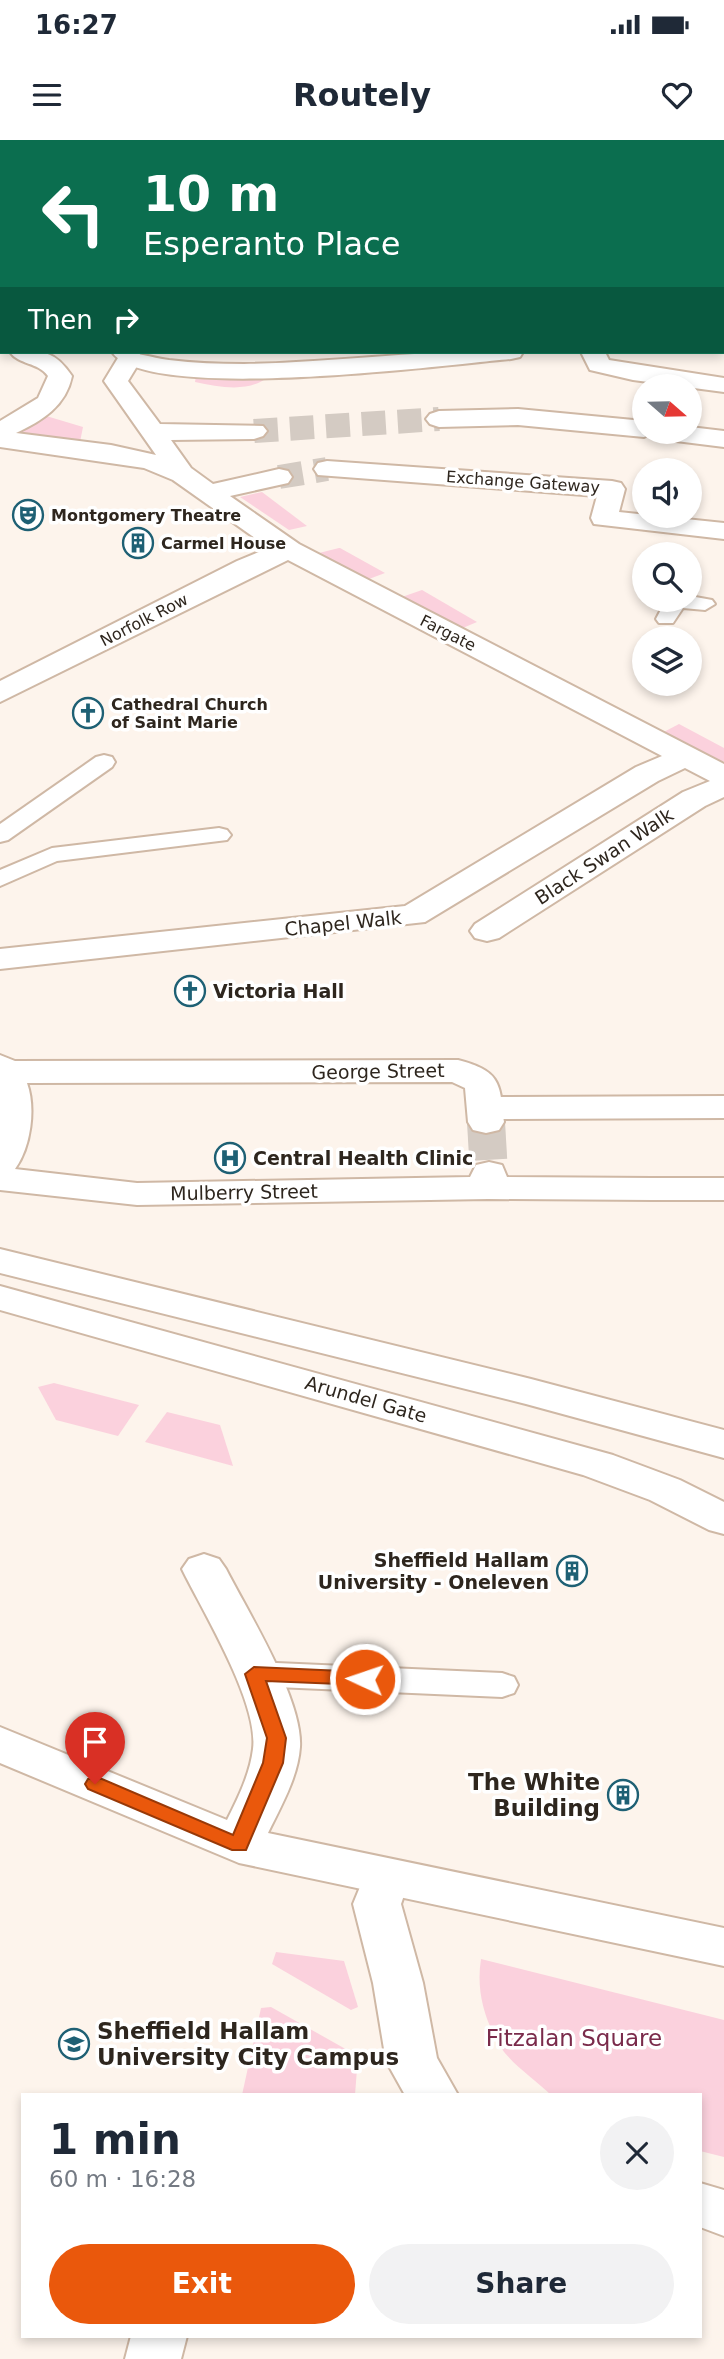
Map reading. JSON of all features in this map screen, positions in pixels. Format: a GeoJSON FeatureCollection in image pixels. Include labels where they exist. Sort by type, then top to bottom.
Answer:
{"type":"FeatureCollection","features":[{"type":"Feature","properties":{"kind":"street"},"geometry":{"type":"LineString","coordinates":[[0,431],[34,414],[58,390],[60,376],[50,362],[30,354]]}},
{"type":"Feature","properties":{"kind":"street"},"geometry":{"type":"LineString","coordinates":[[127,355],[223,373],[268,372],[487,354]]}},
{"type":"Feature","properties":{"kind":"street"},"geometry":{"type":"LineString","coordinates":[[594,354],[599,365],[632,373],[724,385]]}},
{"type":"Feature","properties":{"kind":"street","name":"Fargate"},"geometry":{"type":"LineString","coordinates":[[127,355],[116,382],[182,474]]}},
{"type":"Feature","properties":{"kind":"street"},"geometry":{"type":"LineString","coordinates":[[609,408],[632,373]]}},
{"type":"Feature","properties":{"kind":"street"},"geometry":{"type":"LineString","coordinates":[[439,419],[518,417],[609,408],[632,422]]}},
{"type":"Feature","properties":{"kind":"street"},"geometry":{"type":"LineString","coordinates":[[154,432],[254,431]]}},
{"type":"Feature","properties":{"kind":"street"},"geometry":{"type":"LineString","coordinates":[[702,436],[724,439]]}},
{"type":"Feature","properties":{"kind":"street","name":"Fargate"},"geometry":{"type":"LineString","coordinates":[[0,439],[111,453],[152,462],[182,474],[289,550],[724,776]]}},
{"type":"Feature","properties":{"kind":"street","name":"Exchange Gateway"},"geometry":{"type":"LineString","coordinates":[[327,469],[612,489],[604,518],[722,531]]}},
{"type":"Feature","properties":{"kind":"street"},"geometry":{"type":"LineString","coordinates":[[207,493],[279,477]]}},
{"type":"Feature","properties":{"kind":"street","name":"Norfolk Row"},"geometry":{"type":"LineString","coordinates":[[0,693],[247,567],[289,550]]}},
{"type":"Feature","properties":{"kind":"street","name":"Chapel Walk"},"geometry":{"type":"LineString","coordinates":[[0,959],[413,915],[647,774],[687,756]]}},
{"type":"Feature","properties":{"kind":"street","name":"Black Swan Walk"},"geometry":{"type":"LineString","coordinates":[[487,931],[694,799],[724,786]]}},
{"type":"Feature","properties":{"kind":"street"},"geometry":{"type":"LineString","coordinates":[[0,1165],[15,1114],[3,1069]]}},
{"type":"Feature","properties":{"kind":"street","name":"George Street"},"geometry":{"type":"LineString","coordinates":[[3,1069],[458,1070],[482,1083],[485,1115],[724,1107]]}},
{"type":"Feature","properties":{"kind":"street","name":"Mulberry Street"},"geometry":{"type":"LineString","coordinates":[[0,1179],[137,1194],[489,1180],[652,1189],[724,1189]]}},
{"type":"Feature","properties":{"kind":"street"},"geometry":{"type":"LineString","coordinates":[[0,1261],[531,1392],[724,1444]]}},
{"type":"Feature","properties":{"kind":"street","name":"Arundel Gate"},"geometry":{"type":"LineString","coordinates":[[0,1298],[586,1461],[666,1490],[724,1520]]}},
{"type":"Feature","properties":{"kind":"street"},"geometry":{"type":"LineString","coordinates":[[204,1569],[254,1674],[277,1738],[273,1763],[239,1845]]}},
{"type":"Feature","properties":{"kind":"street"},"geometry":{"type":"LineString","coordinates":[[0,1744],[239,1845],[724,1947]]}},
{"type":"Feature","properties":{"kind":"street"},"geometry":{"type":"LineString","coordinates":[[386,1878],[377,1904],[398,1983],[412,2062],[431,2093]]}},
{"type":"Feature","properties":{"kind":"street"},"geometry":{"type":"LineString","coordinates":[[702,2207],[724,2213]]}},
{"type":"Feature","properties":{"kind":"street"},"geometry":{"type":"LineString","coordinates":[[153,2359],[158,2338]]}},
{"type":"Feature","properties":{"kind":"lane"},"geometry":{"type":"LineString","coordinates":[[666,619],[676,601],[705,604]]}},
{"type":"Feature","properties":{"kind":"lane"},"geometry":{"type":"LineString","coordinates":[[0,835],[104,762]]}},
{"type":"Feature","properties":{"kind":"lane"},"geometry":{"type":"LineString","coordinates":[[0,879],[52,855],[219,835]]}},
{"type":"Feature","properties":{"kind":"lane"},"geometry":{"type":"LineString","coordinates":[[254,1674],[502,1685]]}},
{"type":"Feature","properties":{"kind":"green space"},"geometry":{"type":"Polygon","coordinates":[[[196,376],[268,377],[252,385],[233,387],[195,382],[196,376]]]}},
{"type":"Feature","properties":{"kind":"green space"},"geometry":{"type":"Polygon","coordinates":[[[43,415],[83,427],[80,442],[5,435],[43,415]]]}},
{"type":"Feature","properties":{"kind":"green space"},"geometry":{"type":"Polygon","coordinates":[[[262,492],[307,526],[289,530],[240,497],[262,492]]]}},
{"type":"Feature","properties":{"kind":"green space"},"geometry":{"type":"Polygon","coordinates":[[[339,548],[385,573],[369,579],[319,553],[339,548]]]}},
{"type":"Feature","properties":{"kind":"green space"},"geometry":{"type":"Polygon","coordinates":[[[422,590],[477,622],[458,630],[399,598],[422,590]]]}},
{"type":"Feature","properties":{"kind":"green space"},"geometry":{"type":"Polygon","coordinates":[[[679,724],[724,748],[724,761],[719,763],[660,734],[679,724]]]}},
{"type":"Feature","properties":{"kind":"green space"},"geometry":{"type":"Polygon","coordinates":[[[54,1383],[139,1405],[118,1436],[56,1420],[38,1387],[54,1383]]]}},
{"type":"Feature","properties":{"kind":"green space"},"geometry":{"type":"Polygon","coordinates":[[[167,1412],[220,1425],[233,1466],[145,1442],[167,1412]]]}},
{"type":"Feature","properties":{"kind":"green space"},"geometry":{"type":"Polygon","coordinates":[[[276,1952],[344,1961],[358,2007],[351,2010],[272,1964],[276,1952]]]}},
{"type":"Feature","properties":{"kind":"green space","name":"Fitzalan Square"},"geometry":{"type":"Polygon","coordinates":[[[481,1959],[724,2020],[724,2157],[702,2152],[702,2093],[549,2093],[510,2059],[494,2036],[481,1993],[481,1959]]]}},
{"type":"Feature","properties":{"kind":"green space"},"geometry":{"type":"Polygon","coordinates":[[[271,2007],[358,2056],[355,2093],[242,2093],[261,2008],[271,2007]]]}},
{"type":"Feature","properties":{"kind":"tunnel"},"geometry":{"type":"LineString","coordinates":[[254,431],[439,419]]}},
{"type":"Feature","properties":{"kind":"tunnel"},"geometry":{"type":"LineString","coordinates":[[279,477],[327,469]]}},
{"type":"Feature","properties":{"kind":"tunnel"},"geometry":{"type":"LineString","coordinates":[[486,1122],[489,1173]]}},
{"type":"Feature","properties":{"kind":"place","name":"Montgomery Theatre"},"geometry":{"type":"Point","coordinates":[28,515]}},
{"type":"Feature","properties":{"kind":"place","name":"Carmel House"},"geometry":{"type":"Point","coordinates":[138,543]}},
{"type":"Feature","properties":{"kind":"place","name":"Cathedral Church of Saint Marie"},"geometry":{"type":"Point","coordinates":[88,713]}},
{"type":"Feature","properties":{"kind":"place","name":"Victoria Hall"},"geometry":{"type":"Point","coordinates":[190,991]}},
{"type":"Feature","properties":{"kind":"place","name":"Central Health Clinic"},"geometry":{"type":"Point","coordinates":[230,1158]}},
{"type":"Feature","properties":{"kind":"place","name":"Sheffield Hallam University - Oneleven"},"geometry":{"type":"Point","coordinates":[572,1571]}},
{"type":"Feature","properties":{"kind":"place","name":"The White Building"},"geometry":{"type":"Point","coordinates":[623,1795]}},
{"type":"Feature","properties":{"kind":"place","name":"Sheffield Hallam University City Campus"},"geometry":{"type":"Point","coordinates":[74,2044]}},
{"type":"Feature","properties":{"kind":"route"},"geometry":{"type":"LineString","coordinates":[[95,1784],[239,1845],[273,1763],[277,1738],[267,1702],[254,1674],[365,1679]]}}]}
